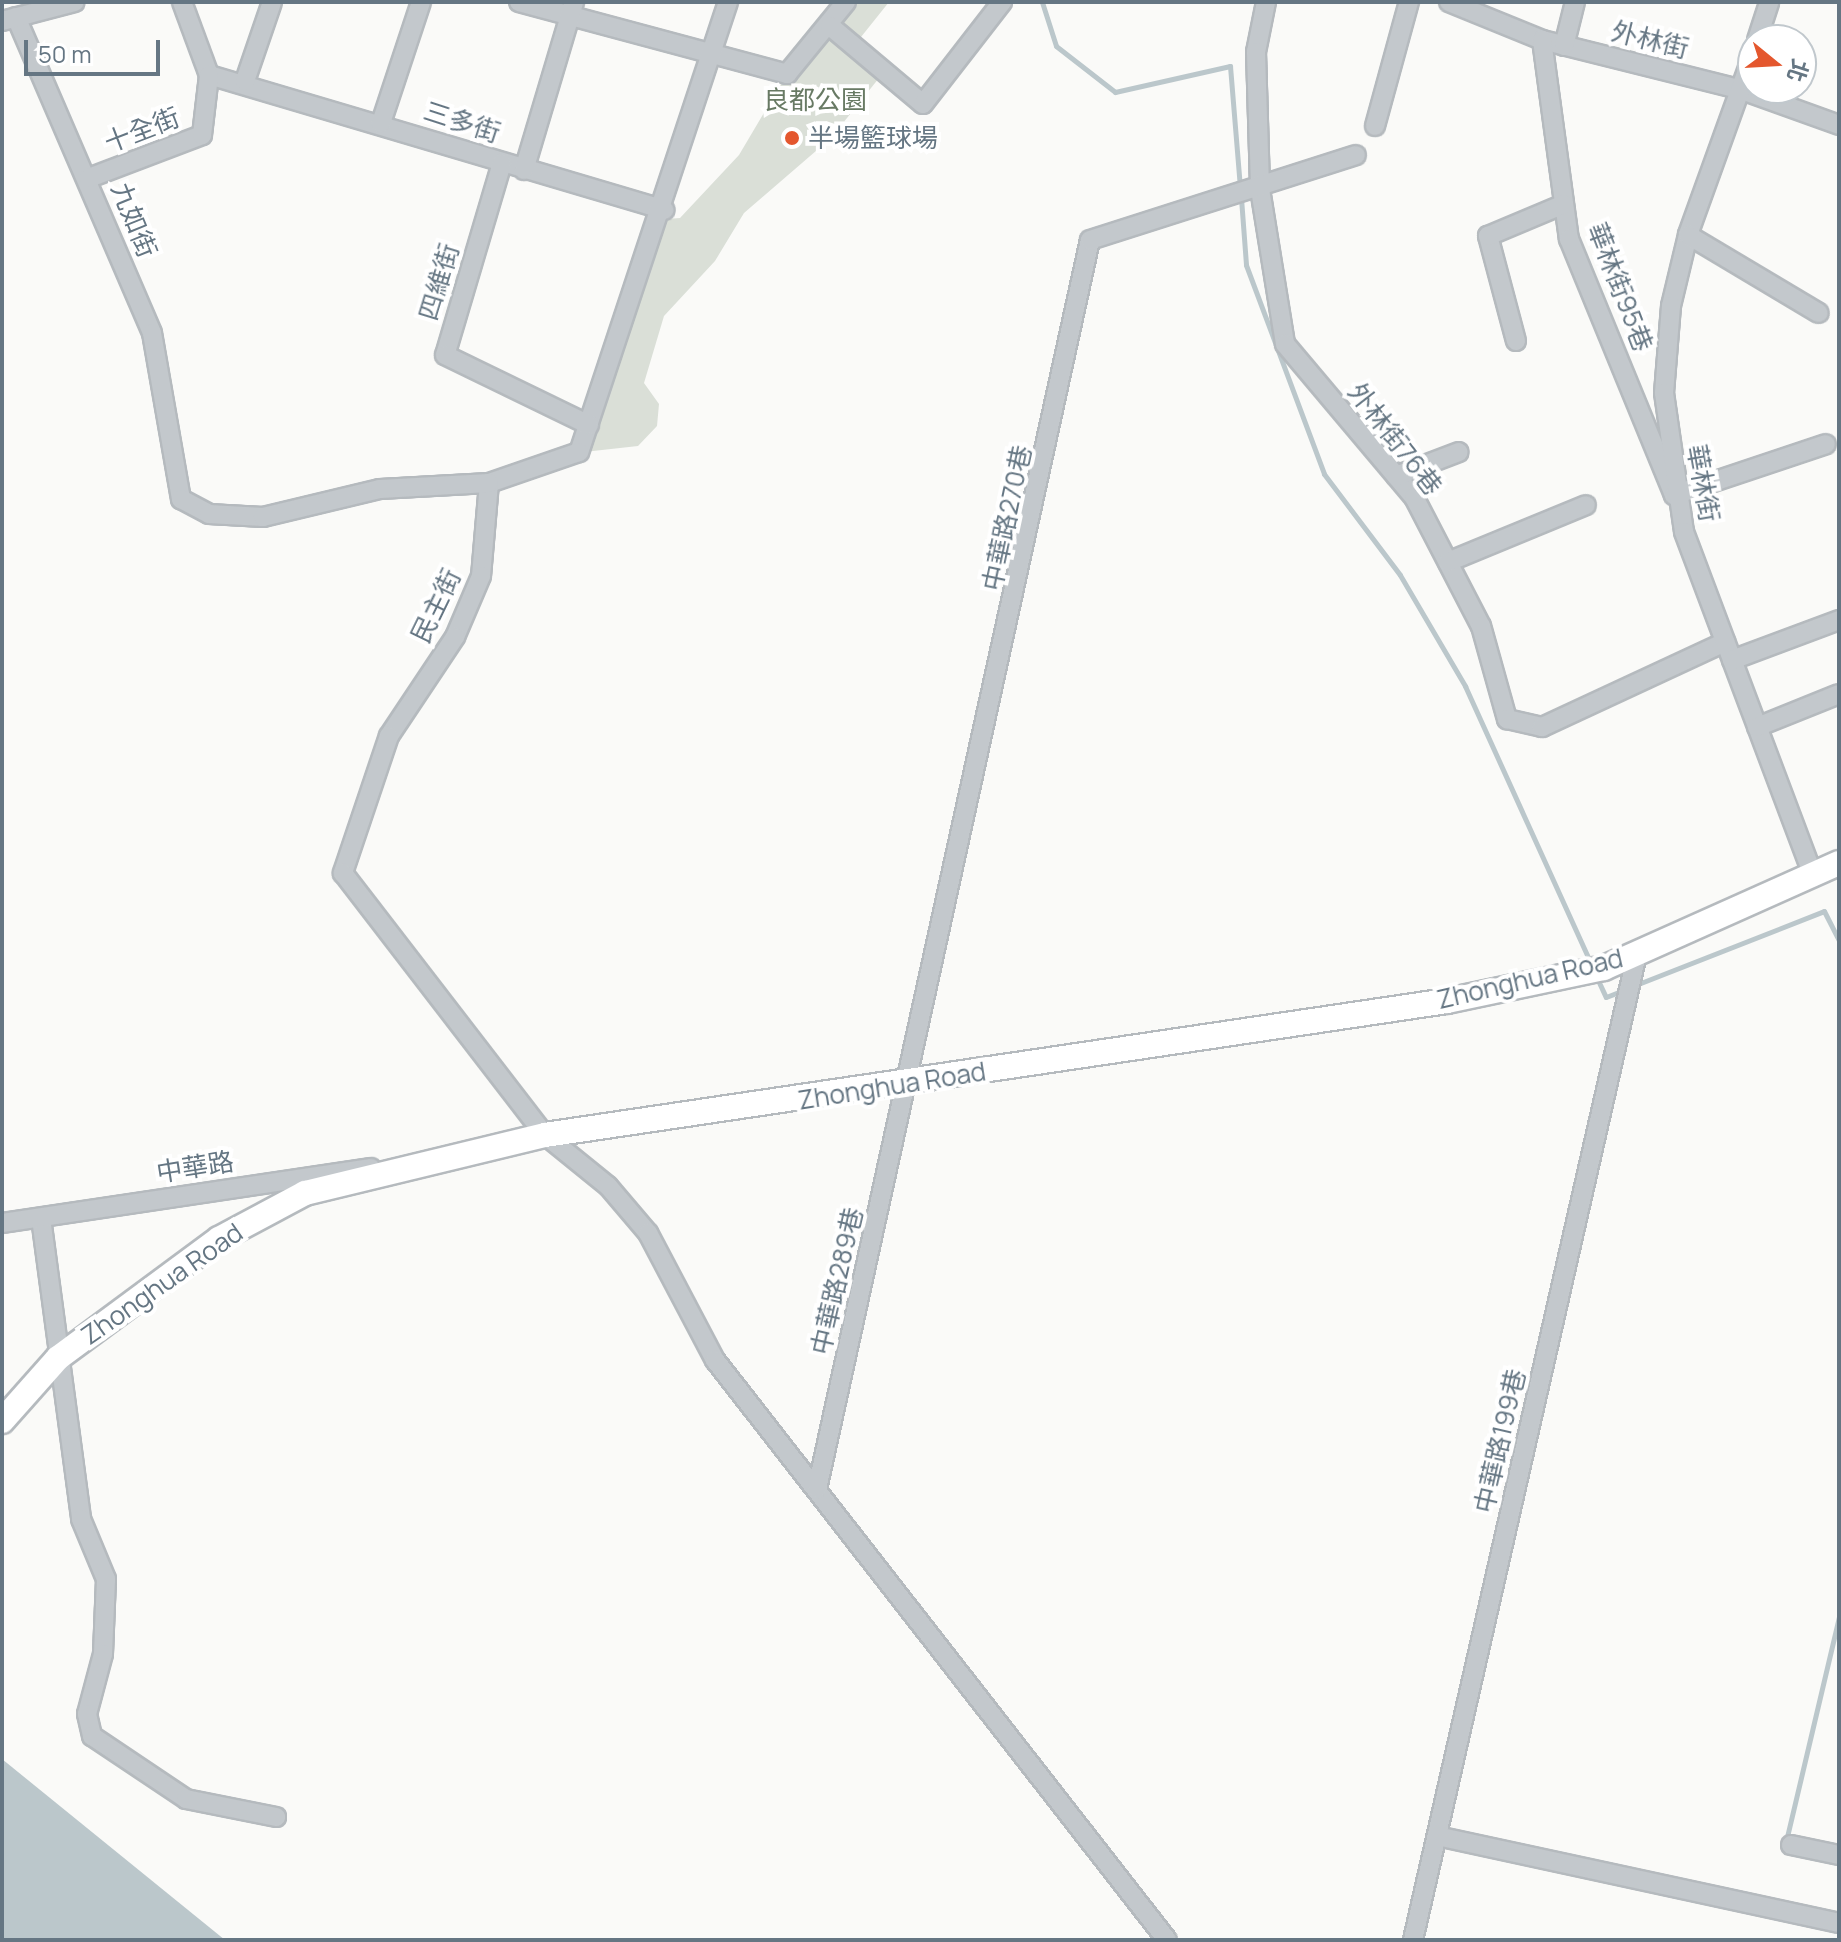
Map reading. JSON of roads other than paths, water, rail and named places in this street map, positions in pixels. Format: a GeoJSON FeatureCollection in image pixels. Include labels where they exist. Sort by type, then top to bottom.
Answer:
{"type":"FeatureCollection","features":[{"type":"Feature","properties":{"kind":"main road","name":"Zhonghua Road"},"geometry":{"type":"LineString","coordinates":[[2,1421],[58,1358],[219,1239],[305,1193],[396,1165],[545,1135],[908,1084],[1447,1001],[1604,968],[1839,863]]}},
{"type":"Feature","properties":{"kind":"street"},"geometry":{"type":"LineString","coordinates":[[9,19],[75,2]]}},
{"type":"Feature","properties":{"kind":"street"},"geometry":{"type":"LineString","coordinates":[[182,2],[209,75]]}},
{"type":"Feature","properties":{"kind":"street"},"geometry":{"type":"LineString","coordinates":[[245,81],[272,2]]}},
{"type":"Feature","properties":{"kind":"street"},"geometry":{"type":"LineString","coordinates":[[381,123],[421,2]]}},
{"type":"Feature","properties":{"kind":"street"},"geometry":{"type":"LineString","coordinates":[[519,2],[572,10],[712,56],[787,74],[830,26],[846,2]]}},
{"type":"Feature","properties":{"kind":"street"},"geometry":{"type":"LineString","coordinates":[[489,483],[579,452],[664,210],[728,2]]}},
{"type":"Feature","properties":{"kind":"street"},"geometry":{"type":"LineString","coordinates":[[830,26],[923,104],[1002,2]]}},
{"type":"Feature","properties":{"kind":"street","name":"外林街76巷"},"geometry":{"type":"LineString","coordinates":[[1266,2],[1256,52],[1260,189],[1285,344],[1396,476],[1448,562],[1481,626],[1507,719],[1542,727],[1725,642]]}},
{"type":"Feature","properties":{"kind":"street"},"geometry":{"type":"LineString","coordinates":[[1375,126],[1409,2]]}},
{"type":"Feature","properties":{"kind":"street","name":"外林街"},"geometry":{"type":"LineString","coordinates":[[1449,2],[1484,10],[1542,40],[1737,89]]}},
{"type":"Feature","properties":{"kind":"street"},"geometry":{"type":"LineString","coordinates":[[1564,46],[1575,2]]}},
{"type":"Feature","properties":{"kind":"street"},"geometry":{"type":"LineString","coordinates":[[1762,24],[1769,2]]}},
{"type":"Feature","properties":{"kind":"street"},"geometry":{"type":"LineString","coordinates":[[524,170],[572,10]]}},
{"type":"Feature","properties":{"kind":"street","name":"九如街"},"geometry":{"type":"LineString","coordinates":[[9,19],[89,178],[152,333],[173,429],[171,452],[181,499],[235,517],[380,489],[489,483]]}},
{"type":"Feature","properties":{"kind":"street","name":"華林街95巷"},"geometry":{"type":"LineString","coordinates":[[1542,40],[1569,239],[1674,495]]}},
{"type":"Feature","properties":{"kind":"street","name":"三多街"},"geometry":{"type":"LineString","coordinates":[[209,75],[245,81],[524,170],[664,210]]}},
{"type":"Feature","properties":{"kind":"street","name":"十全街"},"geometry":{"type":"LineString","coordinates":[[89,178],[202,135],[209,75]]}},
{"type":"Feature","properties":{"kind":"street","name":"華林街"},"geometry":{"type":"LineString","coordinates":[[1737,103],[1688,235],[1671,306],[1664,393],[1674,495],[1725,642],[1812,873]]}},
{"type":"Feature","properties":{"kind":"street","name":"外林街"},"geometry":{"type":"LineString","coordinates":[[1781,104],[1839,125]]}},
{"type":"Feature","properties":{"kind":"street","name":"中華路270巷"},"geometry":{"type":"LineString","coordinates":[[908,1084],[1090,240],[1101,231],[1145,227],[1186,204],[1260,189],[1356,155]]}},
{"type":"Feature","properties":{"kind":"street","name":"四維街"},"geometry":{"type":"LineString","coordinates":[[502,163],[445,355],[589,425]]}},
{"type":"Feature","properties":{"kind":"street"},"geometry":{"type":"LineString","coordinates":[[1516,341],[1488,236],[1564,204]]}},
{"type":"Feature","properties":{"kind":"street"},"geometry":{"type":"LineString","coordinates":[[1688,235],[1819,313]]}},
{"type":"Feature","properties":{"kind":"street"},"geometry":{"type":"LineString","coordinates":[[1674,495],[1826,444]]}},
{"type":"Feature","properties":{"kind":"street"},"geometry":{"type":"LineString","coordinates":[[1396,476],[1459,452]]}},
{"type":"Feature","properties":{"kind":"street","name":"民主街"},"geometry":{"type":"LineString","coordinates":[[489,483],[481,576],[455,637],[389,736],[343,873],[545,1135]]}},
{"type":"Feature","properties":{"kind":"street"},"geometry":{"type":"LineString","coordinates":[[1448,562],[1586,505]]}},
{"type":"Feature","properties":{"kind":"street"},"geometry":{"type":"LineString","coordinates":[[1732,660],[1839,620]]}},
{"type":"Feature","properties":{"kind":"street"},"geometry":{"type":"LineString","coordinates":[[1757,727],[1839,694]]}},
{"type":"Feature","properties":{"kind":"street","name":"中華路199巷"},"geometry":{"type":"LineString","coordinates":[[1413,1940],[1637,954]]}},
{"type":"Feature","properties":{"kind":"street","name":"中華路289巷"},"geometry":{"type":"LineString","coordinates":[[817,1489],[908,1084]]}},
{"type":"Feature","properties":{"kind":"street"},"geometry":{"type":"LineString","coordinates":[[545,1135],[608,1186],[648,1233],[715,1360],[1167,1940]]}},
{"type":"Feature","properties":{"kind":"street","name":"中華路"},"geometry":{"type":"LineString","coordinates":[[2,1223],[396,1165]]}},
{"type":"Feature","properties":{"kind":"street"},"geometry":{"type":"LineString","coordinates":[[41,1218],[81,1519],[106,1579],[103,1654],[87,1714],[92,1736],[186,1799],[276,1817]]}},
{"type":"Feature","properties":{"kind":"street"},"geometry":{"type":"LineString","coordinates":[[1437,1836],[1839,1923]]}},
{"type":"Feature","properties":{"kind":"street"},"geometry":{"type":"LineString","coordinates":[[1791,1845],[1839,1855]]}},
{"type":"Feature","properties":{"kind":"waterway"},"geometry":{"type":"LineString","coordinates":[[1042,2],[1056,46],[1115,92],[1230,66],[1240,188]]}},
{"type":"Feature","properties":{"kind":"waterway"},"geometry":{"type":"LineString","coordinates":[[1241,198],[1246,265],[1324,474],[1400,575],[1465,686],[1591,964]]}},
{"type":"Feature","properties":{"kind":"waterway"},"geometry":{"type":"LineString","coordinates":[[1633,986],[1824,911],[1839,941]]}},
{"type":"Feature","properties":{"kind":"waterway"},"geometry":{"type":"LineString","coordinates":[[1596,976],[1606,997],[1624,990]]}},
{"type":"Feature","properties":{"kind":"waterway"},"geometry":{"type":"LineString","coordinates":[[1786,1841],[1839,1616]]}},
{"type":"Feature","properties":{"kind":"place","name":"半場籃球場"},"geometry":{"type":"Point","coordinates":[792,138]}},
{"type":"Feature","properties":{"kind":"park label","name":"良都公園"},"geometry":{"type":"Point","coordinates":[815,100]}}]}
